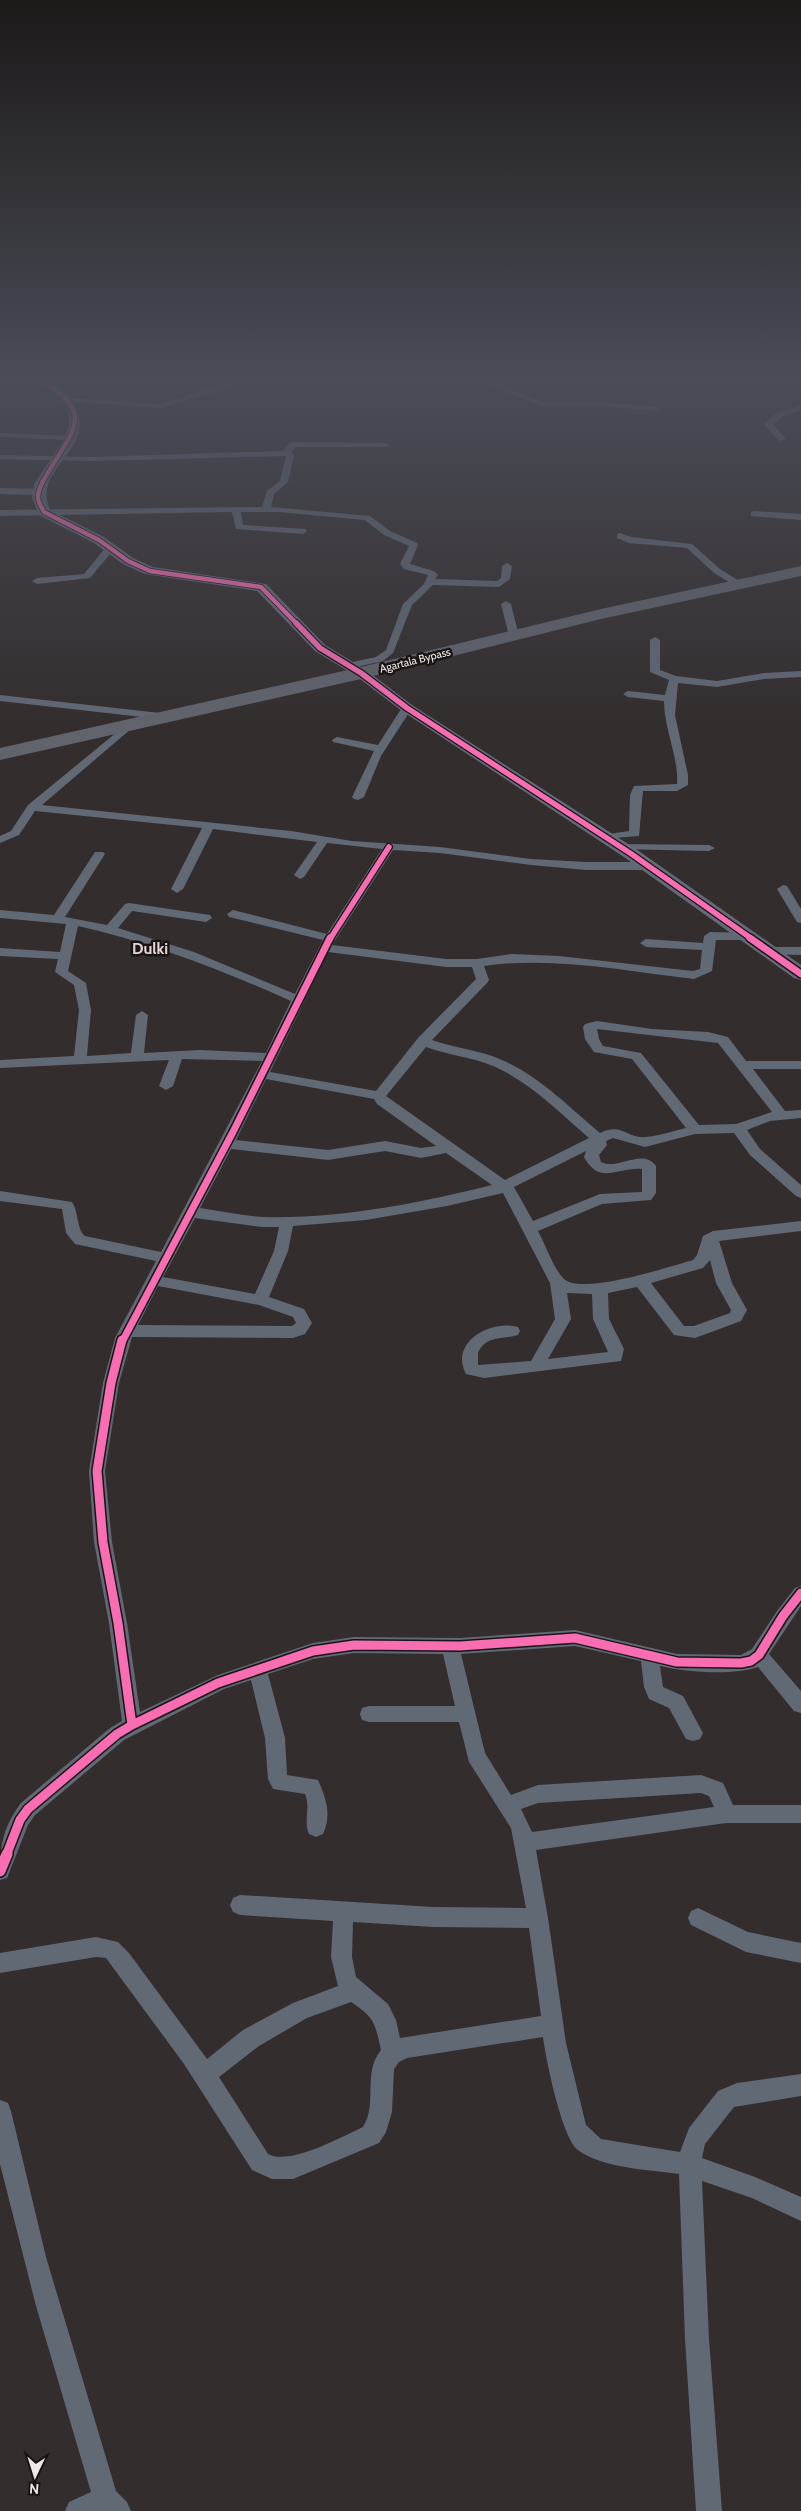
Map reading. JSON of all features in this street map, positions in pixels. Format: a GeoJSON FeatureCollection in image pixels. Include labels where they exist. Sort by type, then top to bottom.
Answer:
{"type":"FeatureCollection","features":[{"type":"Feature","properties":{"kind":"highway","name":"Agartala Bypass"},"geometry":{"type":"LineString","coordinates":[[0,754],[169,717],[354,669],[514,636],[642,605],[801,571]]}},
{"type":"Feature","properties":{"kind":"street"},"geometry":{"type":"LineString","coordinates":[[38,494],[39,506],[44,512],[110,548],[128,561],[150,571],[261,587],[278,602],[320,648],[354,669],[408,708],[621,847],[801,974]]}},
{"type":"Feature","properties":{"kind":"street"},"geometry":{"type":"LineString","coordinates":[[266,508],[270,494]]}},
{"type":"Feature","properties":{"kind":"street"},"geometry":{"type":"LineString","coordinates":[[0,513],[266,508],[372,520],[387,533],[414,545],[405,564],[411,569],[433,575],[430,582],[408,604],[390,651],[379,659],[354,669]]}},
{"type":"Feature","properties":{"kind":"street"},"geometry":{"type":"LineString","coordinates":[[236,509],[239,527],[303,531]]}},
{"type":"Feature","properties":{"kind":"street"},"geometry":{"type":"LineString","coordinates":[[754,514],[801,517]]}},
{"type":"Feature","properties":{"kind":"street"},"geometry":{"type":"LineString","coordinates":[[620,536],[629,540],[689,546],[697,551],[717,571],[739,584]]}},
{"type":"Feature","properties":{"kind":"street"},"geometry":{"type":"LineString","coordinates":[[37,581],[87,576],[110,548]]}},
{"type":"Feature","properties":{"kind":"street"},"geometry":{"type":"LineString","coordinates":[[430,582],[500,584],[505,579],[507,566]]}},
{"type":"Feature","properties":{"kind":"street"},"geometry":{"type":"LineString","coordinates":[[506,604],[514,636]]}},
{"type":"Feature","properties":{"kind":"street"},"geometry":{"type":"LineString","coordinates":[[655,640],[655,672],[674,679],[717,684],[764,676],[801,674]]}},
{"type":"Feature","properties":{"kind":"street"},"geometry":{"type":"LineString","coordinates":[[606,837],[635,834],[636,795],[638,788],[677,788],[682,785],[683,775],[672,726],[670,699],[674,679]]}},
{"type":"Feature","properties":{"kind":"street"},"geometry":{"type":"LineString","coordinates":[[628,694],[670,699]]}},
{"type":"Feature","properties":{"kind":"street"},"geometry":{"type":"LineString","coordinates":[[0,698],[169,717]]}},
{"type":"Feature","properties":{"kind":"street"},"geometry":{"type":"LineString","coordinates":[[358,796],[380,749],[408,708]]}},
{"type":"Feature","properties":{"kind":"street"},"geometry":{"type":"LineString","coordinates":[[0,840],[15,833],[32,807],[128,726]]}},
{"type":"Feature","properties":{"kind":"street"},"geometry":{"type":"LineString","coordinates":[[337,740],[380,749]]}},
{"type":"Feature","properties":{"kind":"street"},"geometry":{"type":"LineString","coordinates":[[32,807],[291,834],[323,841],[440,850],[568,864],[649,866]]}},
{"type":"Feature","properties":{"kind":"street"},"geometry":{"type":"LineString","coordinates":[[177,889],[209,826]]}},
{"type":"Feature","properties":{"kind":"street"},"geometry":{"type":"LineString","coordinates":[[300,875],[323,841]]}},
{"type":"Feature","properties":{"kind":"street"},"geometry":{"type":"LineString","coordinates":[[132,1724],[118,1623],[103,1542],[97,1471],[111,1383],[126,1331],[227,1144],[268,1057],[327,943],[389,847]]}},
{"type":"Feature","properties":{"kind":"street"},"geometry":{"type":"LineString","coordinates":[[621,847],[709,848]]}},
{"type":"Feature","properties":{"kind":"street"},"geometry":{"type":"LineString","coordinates":[[57,920],[99,854]]}},
{"type":"Feature","properties":{"kind":"street"},"geometry":{"type":"LineString","coordinates":[[783,889],[801,919]]}},
{"type":"Feature","properties":{"kind":"street"},"geometry":{"type":"LineString","coordinates":[[110,930],[129,907],[206,918]]}},
{"type":"Feature","properties":{"kind":"street"},"geometry":{"type":"LineString","coordinates":[[0,914],[73,922],[110,930],[198,956],[299,1000]]}},
{"type":"Feature","properties":{"kind":"street"},"geometry":{"type":"LineString","coordinates":[[233,914],[327,943],[446,963],[476,963],[512,958],[559,960],[694,975],[706,971],[710,936],[749,936]]}},
{"type":"Feature","properties":{"kind":"street"},"geometry":{"type":"LineString","coordinates":[[73,922],[61,972],[80,983],[85,1010],[80,1060]]}},
{"type":"Feature","properties":{"kind":"street"},"geometry":{"type":"LineString","coordinates":[[646,944],[708,947]]}},
{"type":"Feature","properties":{"kind":"street"},"geometry":{"type":"LineString","coordinates":[[771,951],[801,951]]}},
{"type":"Feature","properties":{"kind":"street"},"geometry":{"type":"LineString","coordinates":[[0,952],[64,956]]}},
{"type":"Feature","properties":{"kind":"street"},"geometry":{"type":"LineString","coordinates":[[379,1096],[423,1041],[483,980],[476,963]]}},
{"type":"Feature","properties":{"kind":"street"},"geometry":{"type":"LineString","coordinates":[[137,1056],[142,1015]]}},
{"type":"Feature","properties":{"kind":"street"},"geometry":{"type":"LineString","coordinates":[[695,1130],[636,1056],[600,1049],[592,1039],[590,1027],[597,1025],[652,1033],[716,1037],[723,1040],[781,1115]]}},
{"type":"Feature","properties":{"kind":"street"},"geometry":{"type":"LineString","coordinates":[[423,1041],[448,1051],[496,1062],[549,1096],[599,1140],[600,1145],[592,1153],[592,1161],[599,1166],[609,1169],[646,1164],[650,1170],[649,1193],[641,1198],[610,1198],[592,1201],[530,1228]]}},
{"type":"Feature","properties":{"kind":"street"},"geometry":{"type":"LineString","coordinates":[[0,1064],[177,1054],[268,1057]]}},
{"type":"Feature","properties":{"kind":"street"},"geometry":{"type":"LineString","coordinates":[[166,1086],[177,1054]]}},
{"type":"Feature","properties":{"kind":"street"},"geometry":{"type":"LineString","coordinates":[[743,1065],[801,1065]]}},
{"type":"Feature","properties":{"kind":"street"},"geometry":{"type":"LineString","coordinates":[[260,1074],[379,1096],[382,1101],[504,1186],[512,1195],[558,1282],[564,1319],[537,1365]]}},
{"type":"Feature","properties":{"kind":"street"},"geometry":{"type":"LineString","coordinates":[[190,1212],[262,1222],[287,1222],[378,1213],[455,1199],[504,1186],[615,1132],[636,1141],[645,1142],[695,1130],[738,1128],[781,1115],[801,1114]]}},
{"type":"Feature","properties":{"kind":"street"},"geometry":{"type":"LineString","coordinates":[[738,1128],[755,1152],[801,1194]]}},
{"type":"Feature","properties":{"kind":"street"},"geometry":{"type":"LineString","coordinates":[[227,1144],[328,1155],[385,1146],[421,1153],[448,1148]]}},
{"type":"Feature","properties":{"kind":"street"},"geometry":{"type":"LineString","coordinates":[[0,1196],[67,1205],[70,1210],[71,1231],[80,1240],[165,1258]]}},
{"type":"Feature","properties":{"kind":"street"},"geometry":{"type":"LineString","coordinates":[[260,1300],[282,1251],[287,1222]]}},
{"type":"Feature","properties":{"kind":"street"},"geometry":{"type":"LineString","coordinates":[[558,1282],[568,1288],[600,1290],[698,1264],[704,1257],[708,1240],[711,1238],[728,1234],[801,1226]]}},
{"type":"Feature","properties":{"kind":"street"},"geometry":{"type":"LineString","coordinates":[[640,1279],[680,1331],[695,1332],[736,1317],[739,1310],[724,1283],[711,1238]]}},
{"type":"Feature","properties":{"kind":"street"},"geometry":{"type":"LineString","coordinates":[[126,1331],[292,1332],[302,1327],[303,1318],[299,1313],[260,1300],[153,1280]]}},
{"type":"Feature","properties":{"kind":"street"},"geometry":{"type":"LineString","coordinates":[[512,1331],[497,1331],[471,1346],[469,1351],[472,1370],[484,1372],[615,1357],[616,1349],[601,1319],[600,1290]]}},
{"type":"Feature","properties":{"kind":"street"},"geometry":{"type":"LineString","coordinates":[[0,1871],[20,1820],[28,1809],[132,1724],[218,1683],[298,1656],[336,1646],[450,1646],[575,1638],[677,1662],[741,1663],[751,1661],[759,1655],[783,1616],[801,1593]]}},
{"type":"Feature","properties":{"kind":"street"},"geometry":{"type":"LineString","coordinates":[[450,1646],[476,1756],[519,1824],[524,1842],[538,1918],[559,2061],[576,2130],[581,2139],[588,2145],[601,2150],[690,2165],[755,2188],[801,2209]]}},
{"type":"Feature","properties":{"kind":"street"},"geometry":{"type":"LineString","coordinates":[[759,1655],[801,1705]]}},
{"type":"Feature","properties":{"kind":"street"},"geometry":{"type":"LineString","coordinates":[[650,1656],[653,1687],[656,1693],[676,1702],[681,1707],[693,1733]]}},
{"type":"Feature","properties":{"kind":"street"},"geometry":{"type":"LineString","coordinates":[[258,1670],[275,1738],[278,1779],[280,1783],[285,1785],[311,1786],[318,1802],[316,1828]]}},
{"type":"Feature","properties":{"kind":"street"},"geometry":{"type":"LineString","coordinates":[[369,1714],[466,1714]]}},
{"type":"Feature","properties":{"kind":"street"},"geometry":{"type":"LineString","coordinates":[[507,1805],[538,1794],[701,1784],[716,1788],[726,1814]]}},
{"type":"Feature","properties":{"kind":"street"},"geometry":{"type":"LineString","coordinates":[[524,1842],[726,1814],[801,1814]]}},
{"type":"Feature","properties":{"kind":"street"},"geometry":{"type":"LineString","coordinates":[[240,1905],[433,1917],[538,1918]]}},
{"type":"Feature","properties":{"kind":"street"},"geometry":{"type":"LineString","coordinates":[[344,1912],[341,1953],[348,1983],[380,2011],[384,2018],[392,2051]]}},
{"type":"Feature","properties":{"kind":"street"},"geometry":{"type":"LineString","coordinates":[[698,1918],[746,1942],[801,1953]]}},
{"type":"Feature","properties":{"kind":"street"},"geometry":{"type":"LineString","coordinates":[[0,1963],[96,1946],[111,1949],[122,1960],[204,2075],[260,2162],[280,2170],[293,2168],[371,2135],[377,2129],[380,2119],[382,2065],[392,2051],[405,2047],[553,2025]]}},
{"type":"Feature","properties":{"kind":"street"},"geometry":{"type":"LineString","coordinates":[[204,2075],[250,2038],[301,2010],[354,1990]]}},
{"type":"Feature","properties":{"kind":"street"},"geometry":{"type":"LineString","coordinates":[[709,2511],[697,2339],[690,2165],[692,2146],[697,2136],[726,2099],[737,2094],[801,2085]]}},
{"type":"Feature","properties":{"kind":"street"},"geometry":{"type":"LineString","coordinates":[[0,2110],[11,2164],[49,2311],[112,2505],[78,2511]]}},
{"type":"Feature","properties":{"kind":"cycle path"},"geometry":{"type":"LineString","coordinates":[[39,494],[38,498],[44,512],[99,540],[128,561],[150,571],[261,587],[320,648],[361,673],[407,708],[630,853],[801,974]]}},
{"type":"Feature","properties":{"kind":"cycle path"},"geometry":{"type":"LineString","coordinates":[[132,1725],[118,1623],[103,1542],[97,1471],[111,1383],[123,1338],[233,1132],[324,948],[389,847]]}},
{"type":"Feature","properties":{"kind":"cycle path"},"geometry":{"type":"LineString","coordinates":[[0,1871],[20,1820],[28,1809],[117,1734],[218,1683],[313,1651],[354,1645],[460,1646],[575,1638],[677,1662],[741,1663],[751,1661],[759,1655],[783,1616],[801,1593]]}},
{"type":"Feature","properties":{"kind":"district","name":"Dulki"},"geometry":{"type":"Point","coordinates":[150,948]}}]}
